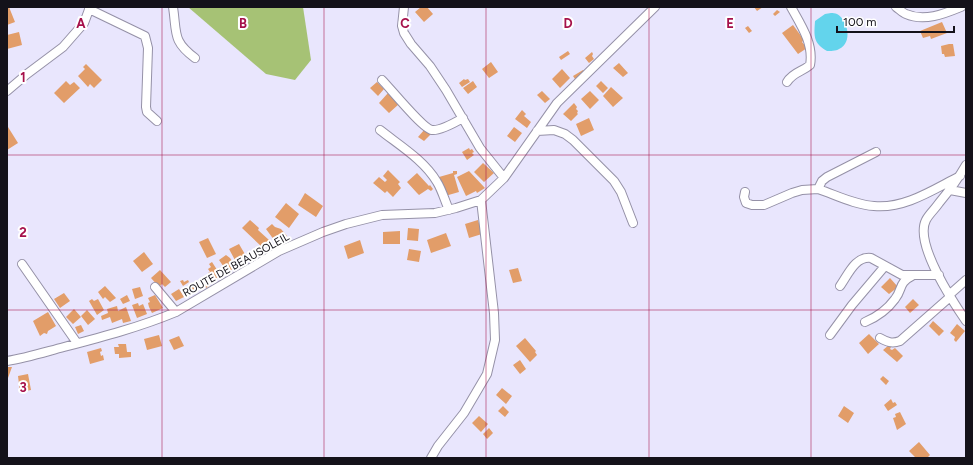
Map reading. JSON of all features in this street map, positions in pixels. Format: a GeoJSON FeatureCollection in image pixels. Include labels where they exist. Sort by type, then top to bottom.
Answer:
{"type":"FeatureCollection","features":[{"type":"Feature","properties":{"kind":"street"},"geometry":{"type":"LineString","coordinates":[[172,7],[179,44],[185,51],[195,58]]}},
{"type":"Feature","properties":{"kind":"street"},"geometry":{"type":"LineString","coordinates":[[404,7],[402,26],[404,33],[411,44],[430,66],[480,148],[504,178]]}},
{"type":"Feature","properties":{"kind":"street","name":"ROUTE DE BEAUSOLEIL"},"geometry":{"type":"LineString","coordinates":[[7,361],[77,344],[176,312],[279,251],[346,224],[382,215],[435,213],[481,200],[504,178],[557,103],[655,7]]}},
{"type":"Feature","properties":{"kind":"street"},"geometry":{"type":"LineString","coordinates":[[787,82],[791,76],[804,70],[810,65],[812,55],[803,28],[791,7]]}},
{"type":"Feature","properties":{"kind":"street"},"geometry":{"type":"LineString","coordinates":[[896,7],[906,14],[921,17],[943,14],[961,7]]}},
{"type":"Feature","properties":{"kind":"street"},"geometry":{"type":"LineString","coordinates":[[7,91],[63,47],[84,23],[90,8],[145,36],[148,48],[146,107],[147,112],[157,121]]}},
{"type":"Feature","properties":{"kind":"street"},"geometry":{"type":"LineString","coordinates":[[382,80],[421,123],[429,129],[436,130],[463,118]]}},
{"type":"Feature","properties":{"kind":"street"},"geometry":{"type":"LineString","coordinates":[[380,130],[420,162],[430,172],[437,182],[449,210]]}},
{"type":"Feature","properties":{"kind":"street"},"geometry":{"type":"LineString","coordinates":[[537,131],[554,130],[565,134],[573,140],[614,181],[621,192],[633,223]]}},
{"type":"Feature","properties":{"kind":"street"},"geometry":{"type":"LineString","coordinates":[[818,189],[826,177],[876,152]]}},
{"type":"Feature","properties":{"kind":"street"},"geometry":{"type":"LineString","coordinates":[[966,166],[950,190],[925,221],[924,232],[926,245],[939,275],[949,296],[966,321]]}},
{"type":"Feature","properties":{"kind":"street"},"geometry":{"type":"LineString","coordinates":[[745,192],[744,197],[746,203],[757,206],[764,205],[802,190],[818,189],[859,204],[874,206],[890,205],[921,196],[960,176]]}},
{"type":"Feature","properties":{"kind":"street"},"geometry":{"type":"LineString","coordinates":[[950,190],[966,193]]}},
{"type":"Feature","properties":{"kind":"street"},"geometry":{"type":"LineString","coordinates":[[431,458],[438,446],[464,413],[487,374],[495,340],[494,313],[481,200]]}},
{"type":"Feature","properties":{"kind":"street"},"geometry":{"type":"LineString","coordinates":[[840,286],[856,262],[862,258],[871,258],[902,275],[939,275]]}},
{"type":"Feature","properties":{"kind":"street"},"geometry":{"type":"LineString","coordinates":[[22,264],[77,344]]}},
{"type":"Feature","properties":{"kind":"street"},"geometry":{"type":"LineString","coordinates":[[830,335],[852,305],[885,266]]}},
{"type":"Feature","properties":{"kind":"street"},"geometry":{"type":"LineString","coordinates":[[865,322],[876,318],[887,308],[896,298],[903,282],[912,276]]}},
{"type":"Feature","properties":{"kind":"street"},"geometry":{"type":"LineString","coordinates":[[880,338],[888,342],[895,343],[900,341],[966,280]]}},
{"type":"Feature","properties":{"kind":"street"},"geometry":{"type":"LineString","coordinates":[[155,287],[176,312]]}},
{"type":"Feature","properties":{"kind":"green space"},"geometry":{"type":"Polygon","coordinates":[[[188,7],[303,7],[311,60],[295,80],[266,74],[188,7]]]}},
{"type":"Feature","properties":{"kind":"water"},"geometry":{"type":"Polygon","coordinates":[[[825,14],[837,14],[844,21],[847,37],[846,42],[839,49],[827,51],[819,45],[815,39],[815,21],[825,14]]]}},
{"type":"Feature","properties":{"kind":"building"},"geometry":{"type":"Polygon","coordinates":[[[7,7],[9,7],[15,22],[7,25],[7,7]]]}},
{"type":"Feature","properties":{"kind":"building"},"geometry":{"type":"Polygon","coordinates":[[[421,7],[427,7],[433,14],[424,22],[415,12],[421,7]]]}},
{"type":"Feature","properties":{"kind":"building"},"geometry":{"type":"Polygon","coordinates":[[[754,7],[763,7],[757,11],[754,7]]]}},
{"type":"Feature","properties":{"kind":"building"},"geometry":{"type":"Polygon","coordinates":[[[777,10],[780,12],[775,16],[773,14],[777,10]]]}},
{"type":"Feature","properties":{"kind":"building"},"geometry":{"type":"Polygon","coordinates":[[[942,22],[947,33],[931,39],[930,36],[923,38],[920,31],[942,22]]]}},
{"type":"Feature","properties":{"kind":"building"},"geometry":{"type":"Polygon","coordinates":[[[793,25],[804,40],[802,42],[807,48],[798,54],[782,33],[793,25]]]}},
{"type":"Feature","properties":{"kind":"building"},"geometry":{"type":"Polygon","coordinates":[[[748,26],[752,31],[749,33],[745,28],[748,26]]]}},
{"type":"Feature","properties":{"kind":"building"},"geometry":{"type":"Polygon","coordinates":[[[19,32],[22,45],[7,49],[7,35],[19,32]]]}},
{"type":"Feature","properties":{"kind":"building"},"geometry":{"type":"Polygon","coordinates":[[[953,44],[955,56],[945,57],[944,54],[942,54],[941,46],[953,44]]]}},
{"type":"Feature","properties":{"kind":"building"},"geometry":{"type":"Polygon","coordinates":[[[568,51],[570,54],[561,60],[559,57],[568,51]]]}},
{"type":"Feature","properties":{"kind":"building"},"geometry":{"type":"Polygon","coordinates":[[[592,52],[594,59],[589,63],[585,58],[592,52]]]}},
{"type":"Feature","properties":{"kind":"building"},"geometry":{"type":"Polygon","coordinates":[[[491,62],[498,72],[489,78],[482,69],[491,62]]]}},
{"type":"Feature","properties":{"kind":"building"},"geometry":{"type":"Polygon","coordinates":[[[619,63],[628,73],[623,77],[613,68],[619,63]]]}},
{"type":"Feature","properties":{"kind":"building"},"geometry":{"type":"Polygon","coordinates":[[[86,64],[102,80],[94,88],[90,84],[88,87],[78,76],[85,69],[83,67],[86,64]]]}},
{"type":"Feature","properties":{"kind":"building"},"geometry":{"type":"Polygon","coordinates":[[[562,69],[570,78],[560,88],[552,79],[562,69]]]}},
{"type":"Feature","properties":{"kind":"building"},"geometry":{"type":"Polygon","coordinates":[[[583,70],[585,72],[575,79],[573,76],[583,70]]]}},
{"type":"Feature","properties":{"kind":"building"},"geometry":{"type":"Polygon","coordinates":[[[464,79],[468,79],[470,82],[462,87],[459,83],[464,79]]]}},
{"type":"Feature","properties":{"kind":"building"},"geometry":{"type":"Polygon","coordinates":[[[66,81],[70,85],[74,82],[80,88],[64,103],[54,93],[66,81]]]}},
{"type":"Feature","properties":{"kind":"building"},"geometry":{"type":"Polygon","coordinates":[[[473,81],[477,87],[468,94],[463,88],[473,81]]]}},
{"type":"Feature","properties":{"kind":"building"},"geometry":{"type":"Polygon","coordinates":[[[601,81],[608,88],[603,93],[596,86],[601,81]]]}},
{"type":"Feature","properties":{"kind":"building"},"geometry":{"type":"Polygon","coordinates":[[[377,82],[384,89],[378,96],[370,88],[377,82]]]}},
{"type":"Feature","properties":{"kind":"building"},"geometry":{"type":"Polygon","coordinates":[[[611,87],[623,98],[613,107],[603,96],[611,87]]]}},
{"type":"Feature","properties":{"kind":"building"},"geometry":{"type":"Polygon","coordinates":[[[542,91],[550,99],[545,103],[537,95],[542,91]]]}},
{"type":"Feature","properties":{"kind":"building"},"geometry":{"type":"Polygon","coordinates":[[[590,91],[599,100],[590,109],[581,99],[590,91]]]}},
{"type":"Feature","properties":{"kind":"building"},"geometry":{"type":"Polygon","coordinates":[[[388,93],[399,104],[389,113],[379,103],[388,93]]]}},
{"type":"Feature","properties":{"kind":"building"},"geometry":{"type":"Polygon","coordinates":[[[574,103],[577,107],[576,109],[578,114],[571,121],[563,114],[574,103]]]}},
{"type":"Feature","properties":{"kind":"building"},"geometry":{"type":"Polygon","coordinates":[[[522,110],[526,114],[524,116],[531,122],[527,128],[515,119],[522,110]]]}},
{"type":"Feature","properties":{"kind":"building"},"geometry":{"type":"Polygon","coordinates":[[[589,118],[594,130],[581,136],[576,124],[589,118]]]}},
{"type":"Feature","properties":{"kind":"building"},"geometry":{"type":"Polygon","coordinates":[[[8,127],[18,143],[7,150],[7,128],[8,127]]]}},
{"type":"Feature","properties":{"kind":"building"},"geometry":{"type":"Polygon","coordinates":[[[514,127],[522,133],[515,142],[507,136],[514,127]]]}},
{"type":"Feature","properties":{"kind":"building"},"geometry":{"type":"Polygon","coordinates":[[[425,129],[431,134],[424,141],[418,137],[425,129]]]}},
{"type":"Feature","properties":{"kind":"building"},"geometry":{"type":"Polygon","coordinates":[[[469,148],[470,150],[472,149],[474,152],[472,153],[474,155],[467,160],[462,152],[469,148]]]}},
{"type":"Feature","properties":{"kind":"building"},"geometry":{"type":"Polygon","coordinates":[[[483,163],[494,173],[484,182],[474,172],[483,163]]]}},
{"type":"Feature","properties":{"kind":"building"},"geometry":{"type":"Polygon","coordinates":[[[388,170],[400,182],[398,184],[401,188],[393,197],[387,191],[385,193],[373,183],[379,177],[385,182],[387,180],[383,176],[388,170]]]}},
{"type":"Feature","properties":{"kind":"building"},"geometry":{"type":"Polygon","coordinates":[[[453,171],[457,171],[457,174],[454,175],[459,192],[445,196],[439,177],[453,173],[453,171]]]}},
{"type":"Feature","properties":{"kind":"building"},"geometry":{"type":"Polygon","coordinates":[[[469,171],[485,188],[477,193],[476,191],[466,196],[457,177],[469,171]]]}},
{"type":"Feature","properties":{"kind":"building"},"geometry":{"type":"Polygon","coordinates":[[[417,173],[429,186],[430,185],[433,189],[431,191],[428,189],[419,195],[407,182],[417,173]]]}},
{"type":"Feature","properties":{"kind":"building"},"geometry":{"type":"Polygon","coordinates":[[[305,193],[323,206],[316,217],[298,205],[305,193]]]}},
{"type":"Feature","properties":{"kind":"building"},"geometry":{"type":"Polygon","coordinates":[[[286,203],[299,214],[289,228],[275,217],[286,203]]]}},
{"type":"Feature","properties":{"kind":"building"},"geometry":{"type":"Polygon","coordinates":[[[250,220],[269,240],[262,247],[242,228],[250,220]]]}},
{"type":"Feature","properties":{"kind":"building"},"geometry":{"type":"Polygon","coordinates":[[[478,220],[482,234],[469,238],[465,224],[478,220]]]}},
{"type":"Feature","properties":{"kind":"building"},"geometry":{"type":"Polygon","coordinates":[[[272,224],[281,229],[287,236],[277,244],[266,229],[272,224]]]}},
{"type":"Feature","properties":{"kind":"building"},"geometry":{"type":"Polygon","coordinates":[[[408,228],[419,229],[418,241],[407,240],[408,228]]]}},
{"type":"Feature","properties":{"kind":"building"},"geometry":{"type":"Polygon","coordinates":[[[400,231],[400,244],[383,244],[383,232],[400,231]]]}},
{"type":"Feature","properties":{"kind":"building"},"geometry":{"type":"Polygon","coordinates":[[[446,233],[451,246],[431,253],[427,240],[446,233]]]}},
{"type":"Feature","properties":{"kind":"building"},"geometry":{"type":"Polygon","coordinates":[[[208,238],[216,254],[207,258],[199,242],[208,238]]]}},
{"type":"Feature","properties":{"kind":"building"},"geometry":{"type":"Polygon","coordinates":[[[360,240],[364,253],[348,259],[344,246],[360,240]]]}},
{"type":"Feature","properties":{"kind":"building"},"geometry":{"type":"Polygon","coordinates":[[[239,244],[246,256],[236,262],[229,249],[239,244]]]}},
{"type":"Feature","properties":{"kind":"building"},"geometry":{"type":"Polygon","coordinates":[[[409,249],[421,251],[419,262],[407,260],[409,249]]]}},
{"type":"Feature","properties":{"kind":"building"},"geometry":{"type":"Polygon","coordinates":[[[144,252],[153,264],[142,272],[133,261],[144,252]]]}},
{"type":"Feature","properties":{"kind":"building"},"geometry":{"type":"Polygon","coordinates":[[[226,255],[236,267],[228,273],[219,260],[226,255]]]}},
{"type":"Feature","properties":{"kind":"building"},"geometry":{"type":"Polygon","coordinates":[[[212,262],[221,276],[212,281],[208,273],[210,272],[208,269],[211,267],[209,264],[212,262]]]}},
{"type":"Feature","properties":{"kind":"building"},"geometry":{"type":"Polygon","coordinates":[[[518,268],[522,281],[513,283],[509,270],[518,268]]]}},
{"type":"Feature","properties":{"kind":"building"},"geometry":{"type":"Polygon","coordinates":[[[160,270],[171,282],[165,287],[162,284],[159,287],[151,278],[160,270]]]}},
{"type":"Feature","properties":{"kind":"building"},"geometry":{"type":"Polygon","coordinates":[[[890,278],[898,287],[889,294],[881,287],[890,278]]]}},
{"type":"Feature","properties":{"kind":"building"},"geometry":{"type":"Polygon","coordinates":[[[183,280],[184,282],[188,280],[189,282],[183,286],[180,281],[183,280]]]}},
{"type":"Feature","properties":{"kind":"building"},"geometry":{"type":"Polygon","coordinates":[[[208,281],[210,286],[206,288],[204,283],[208,281]]]}},
{"type":"Feature","properties":{"kind":"building"},"geometry":{"type":"Polygon","coordinates":[[[197,282],[201,288],[192,293],[188,286],[197,282]]]}},
{"type":"Feature","properties":{"kind":"building"},"geometry":{"type":"Polygon","coordinates":[[[105,286],[116,298],[110,302],[105,297],[103,299],[98,292],[105,286]]]}},
{"type":"Feature","properties":{"kind":"building"},"geometry":{"type":"Polygon","coordinates":[[[140,287],[143,296],[135,299],[132,289],[140,287]]]}},
{"type":"Feature","properties":{"kind":"building"},"geometry":{"type":"Polygon","coordinates":[[[179,289],[184,297],[176,301],[171,294],[179,289]]]}},
{"type":"Feature","properties":{"kind":"building"},"geometry":{"type":"Polygon","coordinates":[[[64,293],[70,301],[60,308],[54,299],[64,293]]]}},
{"type":"Feature","properties":{"kind":"building"},"geometry":{"type":"Polygon","coordinates":[[[127,295],[130,301],[123,304],[120,299],[127,295]]]}},
{"type":"Feature","properties":{"kind":"building"},"geometry":{"type":"Polygon","coordinates":[[[155,295],[163,308],[152,313],[149,307],[148,303],[150,302],[148,298],[155,295]]]}},
{"type":"Feature","properties":{"kind":"building"},"geometry":{"type":"Polygon","coordinates":[[[92,299],[94,301],[98,299],[104,310],[97,315],[89,301],[92,299]]]}},
{"type":"Feature","properties":{"kind":"building"},"geometry":{"type":"Polygon","coordinates":[[[913,299],[919,305],[910,313],[905,307],[913,299]]]}},
{"type":"Feature","properties":{"kind":"building"},"geometry":{"type":"Polygon","coordinates":[[[138,303],[139,306],[143,304],[147,314],[137,318],[132,305],[138,303]]]}},
{"type":"Feature","properties":{"kind":"building"},"geometry":{"type":"Polygon","coordinates":[[[117,306],[118,311],[126,307],[131,321],[123,323],[122,319],[112,323],[110,317],[102,320],[101,316],[108,313],[107,309],[117,306]]]}},
{"type":"Feature","properties":{"kind":"building"},"geometry":{"type":"Polygon","coordinates":[[[74,309],[81,317],[73,324],[66,317],[74,309]]]}},
{"type":"Feature","properties":{"kind":"building"},"geometry":{"type":"Polygon","coordinates":[[[87,310],[95,319],[88,325],[81,316],[87,310]]]}},
{"type":"Feature","properties":{"kind":"building"},"geometry":{"type":"Polygon","coordinates":[[[48,312],[56,326],[48,331],[47,334],[44,333],[40,336],[33,321],[48,312]]]}},
{"type":"Feature","properties":{"kind":"building"},"geometry":{"type":"Polygon","coordinates":[[[933,321],[944,331],[939,336],[929,326],[933,321]]]}},
{"type":"Feature","properties":{"kind":"building"},"geometry":{"type":"Polygon","coordinates":[[[957,324],[965,331],[956,342],[954,340],[955,337],[950,333],[957,324]]]}},
{"type":"Feature","properties":{"kind":"building"},"geometry":{"type":"Polygon","coordinates":[[[81,325],[84,331],[78,334],[75,327],[81,325]]]}},
{"type":"Feature","properties":{"kind":"building"},"geometry":{"type":"Polygon","coordinates":[[[869,334],[879,344],[868,354],[859,343],[869,334]]]}},
{"type":"Feature","properties":{"kind":"building"},"geometry":{"type":"Polygon","coordinates":[[[159,335],[162,346],[147,350],[144,339],[159,335]]]}},
{"type":"Feature","properties":{"kind":"building"},"geometry":{"type":"Polygon","coordinates":[[[179,336],[184,346],[174,350],[169,340],[179,336]]]}},
{"type":"Feature","properties":{"kind":"building"},"geometry":{"type":"Polygon","coordinates":[[[525,338],[536,351],[535,352],[537,355],[530,362],[516,346],[525,338]]]}},
{"type":"Feature","properties":{"kind":"building"},"geometry":{"type":"Polygon","coordinates":[[[118,344],[126,344],[127,352],[131,352],[131,357],[119,358],[119,354],[115,354],[114,347],[119,347],[118,344]]]}},
{"type":"Feature","properties":{"kind":"building"},"geometry":{"type":"Polygon","coordinates":[[[889,345],[891,347],[890,349],[892,350],[895,348],[903,356],[897,362],[883,350],[889,345]]]}},
{"type":"Feature","properties":{"kind":"building"},"geometry":{"type":"Polygon","coordinates":[[[101,348],[101,356],[103,355],[104,360],[90,364],[87,352],[101,348]]]}},
{"type":"Feature","properties":{"kind":"building"},"geometry":{"type":"Polygon","coordinates":[[[520,360],[526,369],[520,374],[513,365],[520,360]]]}},
{"type":"Feature","properties":{"kind":"building"},"geometry":{"type":"Polygon","coordinates":[[[7,367],[12,367],[8,378],[7,378],[7,367]]]}},
{"type":"Feature","properties":{"kind":"building"},"geometry":{"type":"Polygon","coordinates":[[[28,374],[31,390],[20,392],[18,376],[28,374]]]}},
{"type":"Feature","properties":{"kind":"building"},"geometry":{"type":"Polygon","coordinates":[[[883,376],[889,381],[886,385],[880,379],[883,376]]]}},
{"type":"Feature","properties":{"kind":"building"},"geometry":{"type":"Polygon","coordinates":[[[502,388],[512,396],[506,404],[496,395],[502,388]]]}},
{"type":"Feature","properties":{"kind":"building"},"geometry":{"type":"Polygon","coordinates":[[[891,399],[893,403],[895,402],[897,405],[888,411],[884,405],[891,399]]]}},
{"type":"Feature","properties":{"kind":"building"},"geometry":{"type":"Polygon","coordinates":[[[503,406],[509,412],[505,417],[498,411],[503,406]]]}},
{"type":"Feature","properties":{"kind":"building"},"geometry":{"type":"Polygon","coordinates":[[[844,406],[854,413],[848,423],[838,416],[844,406]]]}},
{"type":"Feature","properties":{"kind":"building"},"geometry":{"type":"Polygon","coordinates":[[[900,412],[906,424],[897,430],[893,418],[896,417],[895,414],[900,412]]]}},
{"type":"Feature","properties":{"kind":"building"},"geometry":{"type":"Polygon","coordinates":[[[479,416],[488,424],[481,432],[472,423],[479,416]]]}},
{"type":"Feature","properties":{"kind":"building"},"geometry":{"type":"Polygon","coordinates":[[[489,428],[493,433],[487,439],[483,434],[489,428]]]}},
{"type":"Feature","properties":{"kind":"building"},"geometry":{"type":"Polygon","coordinates":[[[919,442],[930,455],[927,458],[916,458],[909,451],[919,442]]]}}]}
